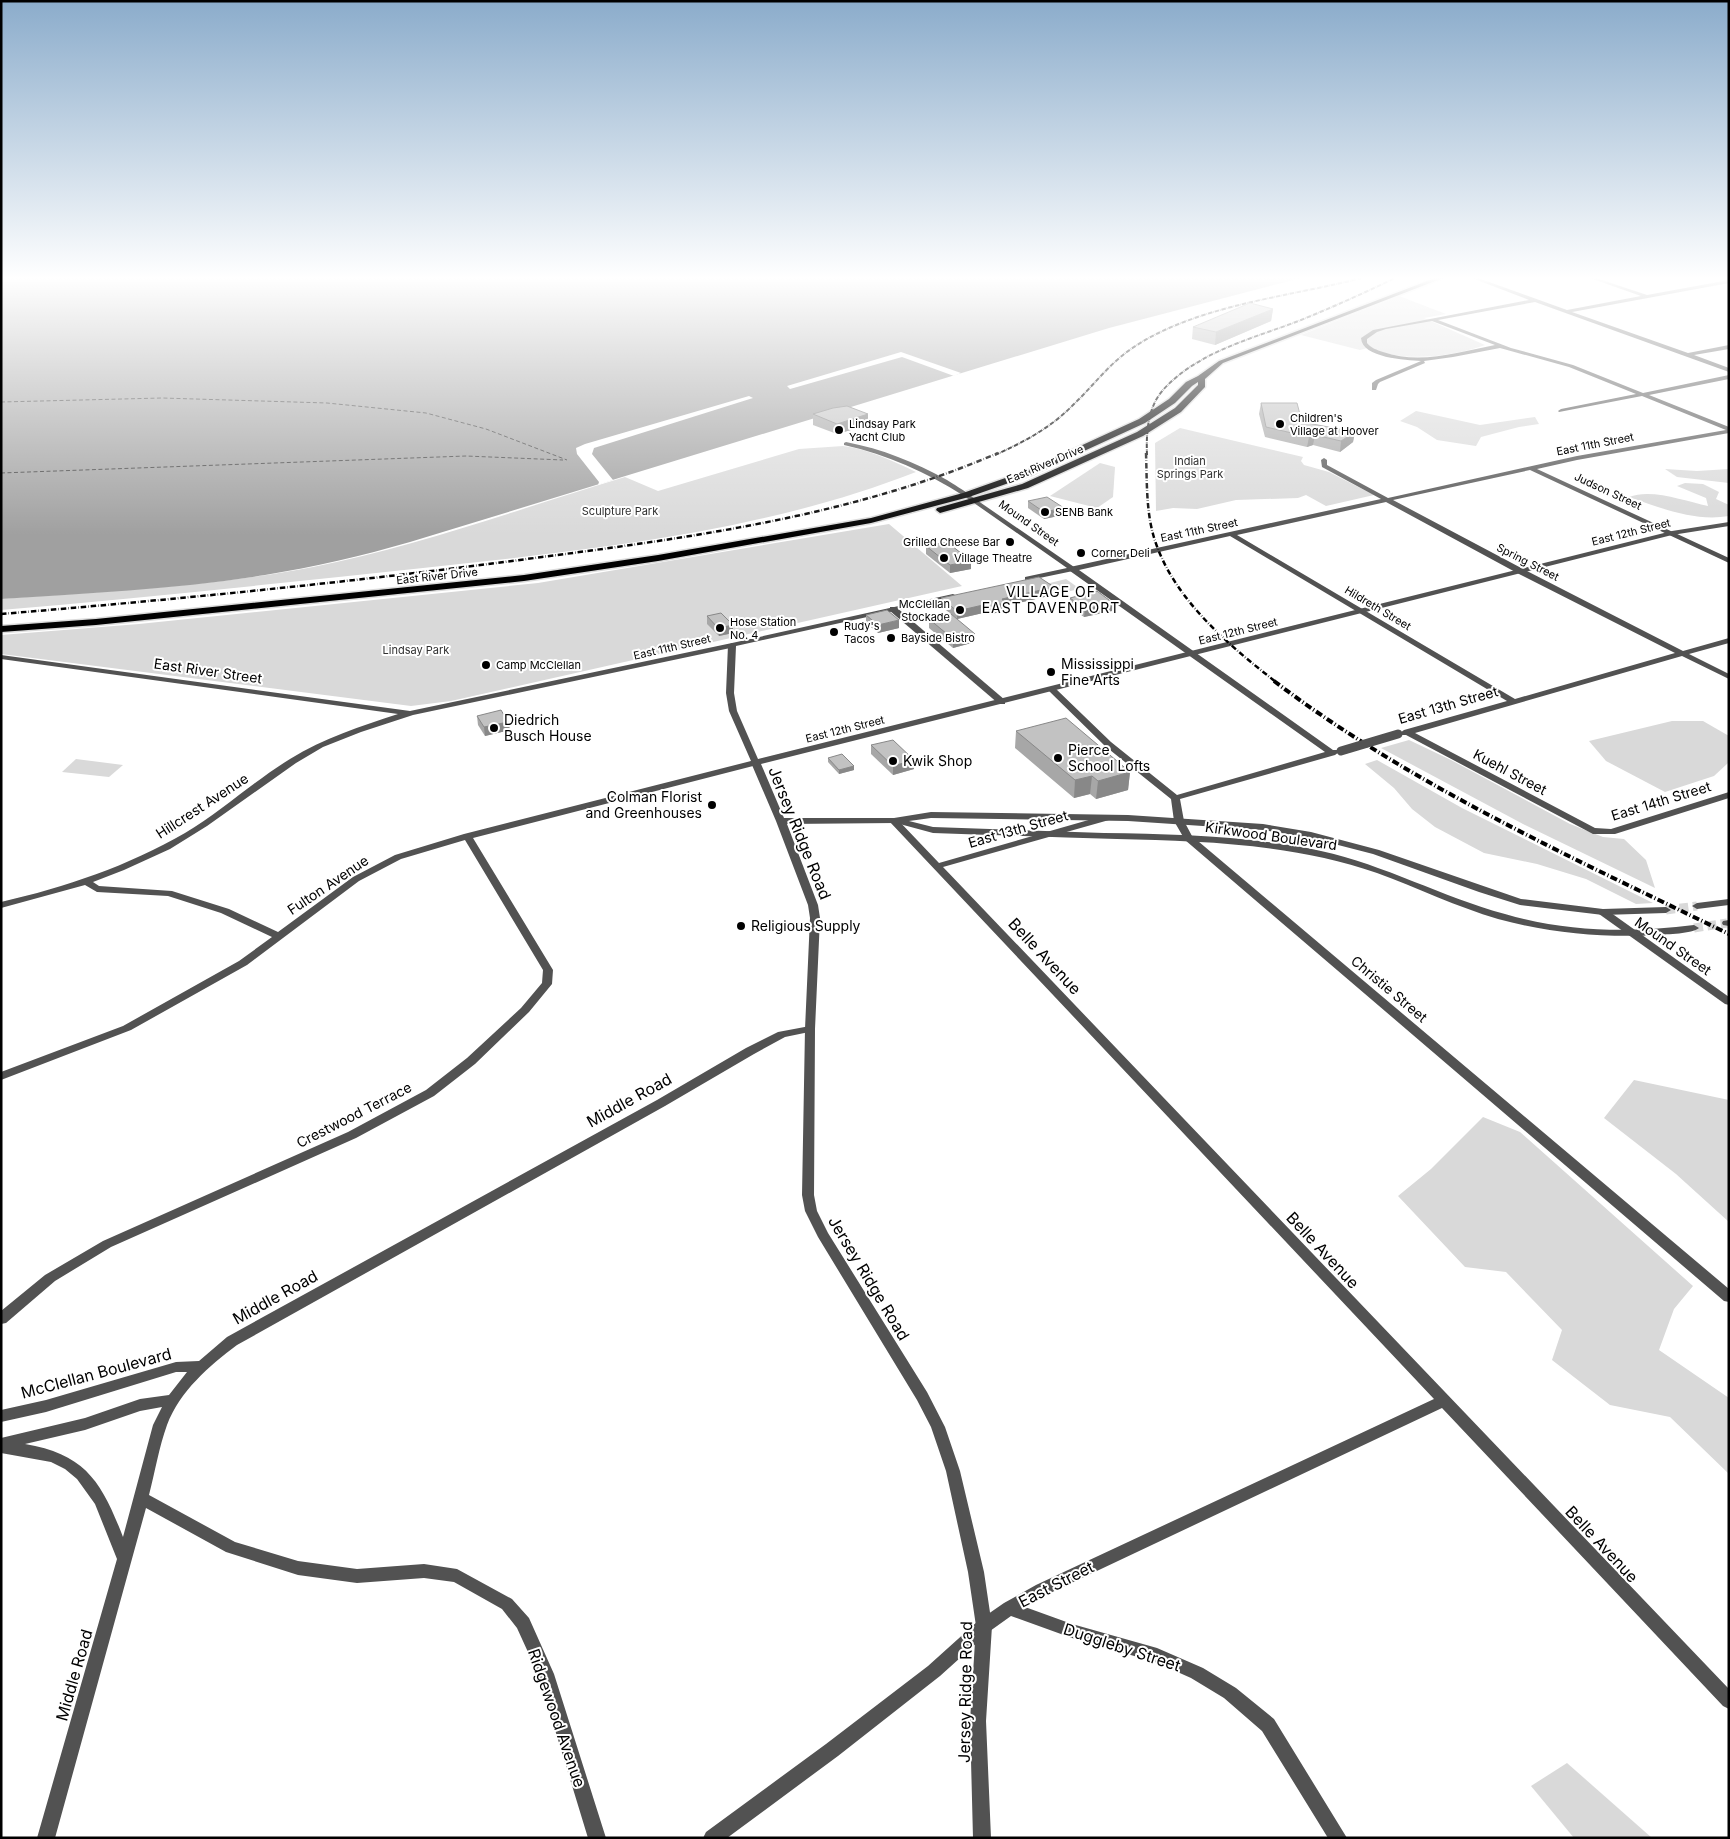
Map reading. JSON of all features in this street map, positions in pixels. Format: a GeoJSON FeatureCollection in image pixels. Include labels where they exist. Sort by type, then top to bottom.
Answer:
{"type":"FeatureCollection","features":[{"type":"Feature","properties":{"kind":"main road","name":"East River Drive"},"geometry":{"type":"LineString","coordinates":[[871,520],[966,495],[1031,472],[1142,421],[1172,401],[1189,384],[1201,378],[1219,364]]}},
{"type":"Feature","properties":{"kind":"main road","name":"East River Drive"},"geometry":{"type":"LineString","coordinates":[[1,628],[116,620],[524,578],[658,558],[871,520],[925,513],[976,502],[1049,476],[1140,434],[1178,410],[1202,385],[1201,378]]}},
{"type":"Feature","properties":{"kind":"street"},"geometry":{"type":"LineString","coordinates":[[1374,389],[1375,383],[1415,364]]}},
{"type":"Feature","properties":{"kind":"street"},"geometry":{"type":"LineString","coordinates":[[1563,364],[1729,430]]}},
{"type":"Feature","properties":{"kind":"street"},"geometry":{"type":"LineString","coordinates":[[1712,364],[1729,370]]}},
{"type":"Feature","properties":{"kind":"street"},"geometry":{"type":"LineString","coordinates":[[1561,411],[1729,377]]}},
{"type":"Feature","properties":{"kind":"street","name":"East 11th Street"},"geometry":{"type":"LineString","coordinates":[[1019,581],[1531,468],[1729,430]]}},
{"type":"Feature","properties":{"kind":"street","name":"Mound Street"},"geometry":{"type":"LineString","coordinates":[[846,444],[862,446],[888,456],[937,477],[966,495],[1336,752]]}},
{"type":"Feature","properties":{"kind":"street","name":"Spring Street"},"geometry":{"type":"LineString","coordinates":[[1324,460],[1324,466],[1387,500],[1522,572],[1729,677]]}},
{"type":"Feature","properties":{"kind":"street","name":"Judson Street"},"geometry":{"type":"LineString","coordinates":[[1531,468],[1729,561]]}},
{"type":"Feature","properties":{"kind":"street","name":"East 12th Street"},"geometry":{"type":"LineString","coordinates":[[754,763],[1052,690],[1672,533],[1729,524]]}},
{"type":"Feature","properties":{"kind":"street","name":"Hildreth Street"},"geometry":{"type":"LineString","coordinates":[[1231,534],[1512,701]]}},
{"type":"Feature","properties":{"kind":"street","name":"East 11th Street"},"geometry":{"type":"LineString","coordinates":[[411,713],[732,645],[960,594]]}},
{"type":"Feature","properties":{"kind":"street"},"geometry":{"type":"LineString","coordinates":[[893,609],[1002,702]]}},
{"type":"Feature","properties":{"kind":"street","name":"East 13th Street"},"geometry":{"type":"LineString","coordinates":[[1175,798],[1729,640]]}},
{"type":"Feature","properties":{"kind":"street","name":"Jersey Ridge Road"},"geometry":{"type":"LineString","coordinates":[[732,645],[730,692],[732,711],[781,821],[813,905],[815,918],[810,1029],[808,1195],[811,1211],[822,1234],[922,1396],[938,1427],[955,1480],[976,1572],[984,1626],[978,1721],[982,1838]]}},
{"type":"Feature","properties":{"kind":"street","name":"East River Street"},"geometry":{"type":"LineString","coordinates":[[2,657],[411,713]]}},
{"type":"Feature","properties":{"kind":"street"},"geometry":{"type":"LineString","coordinates":[[1052,690],[1108,744],[1175,798]]}},
{"type":"Feature","properties":{"kind":"street","name":"Hillcrest Avenue"},"geometry":{"type":"LineString","coordinates":[[1,905],[88,883],[151,854],[188,834],[307,752],[338,738],[411,713]]}},
{"type":"Feature","properties":{"kind":"street","name":"Kuehl Street"},"geometry":{"type":"LineString","coordinates":[[1403,733],[1570,820],[1592,830],[1602,832]]}},
{"type":"Feature","properties":{"kind":"street","name":"Fulton Avenue"},"geometry":{"type":"LineString","coordinates":[[1,1076],[127,1028],[243,963],[356,879],[416,851],[467,836],[754,763]]}},
{"type":"Feature","properties":{"kind":"street","name":"East 14th Street"},"geometry":{"type":"LineString","coordinates":[[1602,832],[1627,828],[1729,795]]}},
{"type":"Feature","properties":{"kind":"street","name":"Christie Street"},"geometry":{"type":"LineString","coordinates":[[1175,798],[1179,821],[1188,838],[1729,1297]]}},
{"type":"Feature","properties":{"kind":"street","name":"Kirkwood Boulevard"},"geometry":{"type":"LineString","coordinates":[[781,821],[894,821],[930,815],[1106,818],[1263,827],[1311,835],[1376,852],[1520,902],[1602,912],[1666,910]]}},
{"type":"Feature","properties":{"kind":"street","name":"East 13th Street"},"geometry":{"type":"LineString","coordinates":[[937,866],[1106,818]]}},
{"type":"Feature","properties":{"kind":"street","name":"Kirkwood Boulevard"},"geometry":{"type":"LineString","coordinates":[[894,821],[933,830],[1235,841],[1320,854],[1356,863],[1477,909],[1523,921],[1582,931],[1631,933],[1694,928]]}},
{"type":"Feature","properties":{"kind":"street","name":"Belle Avenue"},"geometry":{"type":"LineString","coordinates":[[894,821],[1729,1701]]}},
{"type":"Feature","properties":{"kind":"street","name":"Crestwood Terrace"},"geometry":{"type":"LineString","coordinates":[[1,1319],[50,1278],[107,1244],[352,1135],[430,1092],[471,1060],[525,1010],[547,984],[548,970],[539,952],[467,836]]}},
{"type":"Feature","properties":{"kind":"street"},"geometry":{"type":"LineString","coordinates":[[88,883],[98,889],[169,893],[202,902],[278,936]]}},
{"type":"Feature","properties":{"kind":"street"},"geometry":{"type":"LineString","coordinates":[[1697,906],[1729,902]]}},
{"type":"Feature","properties":{"kind":"street","name":"Mound Street"},"geometry":{"type":"LineString","coordinates":[[1602,912],[1729,1002]]}},
{"type":"Feature","properties":{"kind":"street","name":"Middle Road"},"geometry":{"type":"LineString","coordinates":[[46,1838],[125,1560],[160,1425],[172,1400],[186,1380],[200,1366],[232,1341],[661,1103],[750,1050],[782,1034],[810,1029]]}},
{"type":"Feature","properties":{"kind":"street","name":"McClellan Boulevard"},"geometry":{"type":"LineString","coordinates":[[1,1416],[46,1406],[176,1367],[200,1366]]}},
{"type":"Feature","properties":{"kind":"street"},"geometry":{"type":"LineString","coordinates":[[1,1446],[85,1424],[140,1405],[172,1400]]}},
{"type":"Feature","properties":{"kind":"street","name":"East Street"},"geometry":{"type":"LineString","coordinates":[[712,1838],[832,1750],[934,1671],[984,1626],[1009,1608],[1041,1590],[1444,1401]]}},
{"type":"Feature","properties":{"kind":"street"},"geometry":{"type":"LineString","coordinates":[[1,1446],[54,1457],[78,1469],[93,1485],[125,1560]]}},
{"type":"Feature","properties":{"kind":"street","name":"Ridgewood Avenue"},"geometry":{"type":"LineString","coordinates":[[141,1498],[231,1547],[298,1568],[357,1576],[424,1571],[457,1576],[507,1604],[523,1623],[546,1674],[597,1838]]}},
{"type":"Feature","properties":{"kind":"street","name":"Duggleby Street"},"geometry":{"type":"LineString","coordinates":[[1009,1608],[1072,1631],[1156,1655],[1197,1673],[1230,1693],[1268,1725],[1338,1838]]}},
{"type":"Feature","properties":{"kind":"green space"},"geometry":{"type":"Polygon","coordinates":[[[1416,411],[1480,425],[1535,417],[1539,424],[1481,437],[1476,446],[1437,440],[1417,427],[1400,421],[1416,411]]]}},
{"type":"Feature","properties":{"kind":"green space","name":"Indian Springs Park"},"geometry":{"type":"Polygon","coordinates":[[[1180,428],[1303,457],[1301,461],[1304,465],[1329,472],[1374,495],[1326,506],[1306,495],[1298,498],[1236,500],[1197,509],[1173,508],[1156,511],[1155,443],[1180,428]]]}},
{"type":"Feature","properties":{"kind":"green space","name":"Sculpture Park"},"geometry":{"type":"Polygon","coordinates":[[[843,446],[871,453],[916,472],[857,493],[796,510],[735,524],[611,546],[318,579],[1,610],[1,599],[197,584],[313,567],[392,548],[470,526],[625,477],[658,491],[799,449],[843,446]]]}},
{"type":"Feature","properties":{"kind":"green space"},"geometry":{"type":"Polygon","coordinates":[[[1100,463],[1115,467],[1113,497],[1097,508],[1050,496],[1100,463]]]}},
{"type":"Feature","properties":{"kind":"green space"},"geometry":{"type":"Polygon","coordinates":[[[1665,469],[1697,471],[1729,469],[1729,483],[1677,477],[1665,469]]]}},
{"type":"Feature","properties":{"kind":"green space"},"geometry":{"type":"Polygon","coordinates":[[[1685,483],[1703,484],[1719,492],[1716,499],[1729,505],[1729,516],[1691,516],[1629,497],[1647,494],[1658,495],[1708,506],[1706,498],[1677,486],[1685,483]]]}},
{"type":"Feature","properties":{"kind":"green space","name":"Lindsay Park"},"geometry":{"type":"Polygon","coordinates":[[[889,524],[962,586],[451,701],[411,706],[1,654],[1,635],[139,624],[538,583],[889,524]]]}},
{"type":"Feature","properties":{"kind":"green space"},"geometry":{"type":"Polygon","coordinates":[[[1066,579],[1080,589],[1056,594],[1042,585],[1066,579]]]}},
{"type":"Feature","properties":{"kind":"green space"},"geometry":{"type":"Polygon","coordinates":[[[1672,721],[1703,721],[1729,736],[1728,763],[1714,776],[1665,792],[1606,761],[1589,741],[1672,721]]]}},
{"type":"Feature","properties":{"kind":"green space"},"geometry":{"type":"Polygon","coordinates":[[[1409,740],[1451,760],[1570,824],[1603,837],[1624,839],[1646,860],[1655,888],[1523,824],[1381,748],[1409,740]]]}},
{"type":"Feature","properties":{"kind":"green space"},"geometry":{"type":"Polygon","coordinates":[[[76,759],[123,765],[109,777],[62,772],[76,759]]]}},
{"type":"Feature","properties":{"kind":"green space"},"geometry":{"type":"Polygon","coordinates":[[[1377,760],[1462,808],[1653,903],[1636,904],[1586,879],[1537,864],[1484,853],[1435,827],[1412,809],[1394,788],[1365,764],[1377,760]]]}},
{"type":"Feature","properties":{"kind":"green space"},"geometry":{"type":"Polygon","coordinates":[[[1634,1080],[1729,1100],[1729,1222],[1676,1174],[1604,1118],[1634,1080]]]}},
{"type":"Feature","properties":{"kind":"green space"},"geometry":{"type":"Polygon","coordinates":[[[1483,1117],[1520,1132],[1693,1286],[1674,1309],[1659,1350],[1729,1398],[1729,1474],[1670,1417],[1610,1405],[1552,1360],[1562,1330],[1506,1272],[1465,1267],[1398,1196],[1431,1169],[1483,1117]]]}},
{"type":"Feature","properties":{"kind":"green space"},"geometry":{"type":"Polygon","coordinates":[[[1567,1763],[1652,1838],[1574,1838],[1531,1786],[1567,1763]]]}},
{"type":"Feature","properties":{"kind":"shaded area"},"geometry":{"type":"Polygon","coordinates":[[[1,364],[992,364],[410,542],[320,565],[199,584],[1,599],[1,364]]]}},
{"type":"Feature","properties":{"kind":"pier"},"geometry":{"type":"Polygon","coordinates":[[[861,364],[878,364],[790,389],[787,386],[861,364]]]}},
{"type":"Feature","properties":{"kind":"pier"},"geometry":{"type":"Polygon","coordinates":[[[921,364],[935,364],[961,373],[954,376],[921,364]]]}},
{"type":"Feature","properties":{"kind":"pier"},"geometry":{"type":"Polygon","coordinates":[[[749,396],[753,398],[594,448],[592,454],[613,480],[598,485],[599,482],[577,454],[576,448],[585,444],[749,396]]]}},
{"type":"Feature","properties":{"kind":"building"},"geometry":{"type":"Polygon","coordinates":[[[1261,403],[1297,403],[1302,422],[1355,432],[1341,441],[1315,435],[1309,437],[1266,427],[1261,403]]]}},
{"type":"Feature","properties":{"kind":"building"},"geometry":{"type":"Polygon","coordinates":[[[847,406],[868,414],[837,424],[813,414],[833,408],[847,406]]]}},
{"type":"Feature","properties":{"kind":"building"},"geometry":{"type":"Polygon","coordinates":[[[1047,497],[1064,508],[1044,512],[1028,501],[1047,497]]]}},
{"type":"Feature","properties":{"kind":"building"},"geometry":{"type":"Polygon","coordinates":[[[947,542],[971,561],[950,565],[926,546],[947,542]]]}},
{"type":"Feature","properties":{"kind":"building"},"geometry":{"type":"Polygon","coordinates":[[[1039,577],[1054,587],[1002,599],[1005,603],[987,607],[983,605],[957,611],[941,598],[1039,577]]]}},
{"type":"Feature","properties":{"kind":"building"},"geometry":{"type":"Polygon","coordinates":[[[1097,591],[1113,603],[1085,609],[1070,598],[1097,591]]]}},
{"type":"Feature","properties":{"kind":"building"},"geometry":{"type":"Polygon","coordinates":[[[887,610],[899,620],[878,625],[866,615],[887,610]]]}},
{"type":"Feature","properties":{"kind":"building"},"geometry":{"type":"Polygon","coordinates":[[[721,613],[733,625],[718,628],[707,616],[721,613]]]}},
{"type":"Feature","properties":{"kind":"building"},"geometry":{"type":"Polygon","coordinates":[[[951,614],[975,634],[953,639],[929,619],[951,614]]]}},
{"type":"Feature","properties":{"kind":"building"},"geometry":{"type":"Polygon","coordinates":[[[501,710],[508,722],[484,727],[477,716],[501,710]]]}},
{"type":"Feature","properties":{"kind":"building"},"geometry":{"type":"Polygon","coordinates":[[[1066,718],[1130,772],[1098,781],[1092,776],[1075,780],[1016,731],[1066,718]]]}},
{"type":"Feature","properties":{"kind":"building"},"geometry":{"type":"Polygon","coordinates":[[[893,740],[914,760],[893,766],[871,745],[893,740]]]}},
{"type":"Feature","properties":{"kind":"building"},"geometry":{"type":"Polygon","coordinates":[[[842,754],[854,766],[839,770],[828,758],[842,754]]]}},
{"type":"Feature","properties":{"kind":"ferry route"},"geometry":{"type":"LineString","coordinates":[[1,402],[162,398],[327,403],[426,413],[486,429],[567,460]]}},
{"type":"Feature","properties":{"kind":"ferry route"},"geometry":{"type":"LineString","coordinates":[[1,473],[466,456],[563,460]]}},
{"type":"Feature","properties":{"kind":"tunnel"},"geometry":{"type":"LineString","coordinates":[[1666,910],[1697,906]]}},
{"type":"Feature","properties":{"kind":"tunnel"},"geometry":{"type":"LineString","coordinates":[[1694,928],[1727,923]]}},
{"type":"Feature","properties":{"kind":"railway"},"geometry":{"type":"LineString","coordinates":[[995,455],[1027,439],[1056,420],[1112,364]]}},
{"type":"Feature","properties":{"kind":"railway"},"geometry":{"type":"LineString","coordinates":[[1147,455],[1149,420],[1154,404],[1163,390],[1195,364]]}},
{"type":"Feature","properties":{"kind":"railway"},"geometry":{"type":"LineString","coordinates":[[1,614],[340,582],[475,566],[716,532],[774,521],[888,493],[998,453]]}},
{"type":"Feature","properties":{"kind":"railway"},"geometry":{"type":"LineString","coordinates":[[1146,453],[1149,514],[1153,534],[1161,557],[1186,598],[1203,617],[1238,652],[1276,682]]}},
{"type":"Feature","properties":{"kind":"railway"},"geometry":{"type":"LineString","coordinates":[[1274,681],[1327,719],[1381,754],[1438,787],[1553,848],[1729,934]]}},
{"type":"Feature","properties":{"kind":"place","name":"Children's Village at Hoover"},"geometry":{"type":"Point","coordinates":[1280,424]}},
{"type":"Feature","properties":{"kind":"place","name":"Lindsay Park Yacht Club"},"geometry":{"type":"Point","coordinates":[839,430]}},
{"type":"Feature","properties":{"kind":"place","name":"SENB Bank"},"geometry":{"type":"Point","coordinates":[1045,512]}},
{"type":"Feature","properties":{"kind":"place","name":"Grilled Cheese Bar"},"geometry":{"type":"Point","coordinates":[1010,542]}},
{"type":"Feature","properties":{"kind":"place","name":"Corner Deli"},"geometry":{"type":"Point","coordinates":[1081,553]}},
{"type":"Feature","properties":{"kind":"place","name":"Village Theatre"},"geometry":{"type":"Point","coordinates":[944,558]}},
{"type":"Feature","properties":{"kind":"place","name":"McClellan Stockade"},"geometry":{"type":"Point","coordinates":[960,610]}},
{"type":"Feature","properties":{"kind":"place","name":"Hose Station No. 4"},"geometry":{"type":"Point","coordinates":[720,628]}},
{"type":"Feature","properties":{"kind":"place","name":"Rudy's Tacos"},"geometry":{"type":"Point","coordinates":[834,632]}},
{"type":"Feature","properties":{"kind":"place","name":"Bayside Bistro"},"geometry":{"type":"Point","coordinates":[891,638]}},
{"type":"Feature","properties":{"kind":"place","name":"Camp McClellan"},"geometry":{"type":"Point","coordinates":[486,665]}},
{"type":"Feature","properties":{"kind":"place","name":"Mississippi Fine Arts"},"geometry":{"type":"Point","coordinates":[1051,672]}},
{"type":"Feature","properties":{"kind":"place","name":"Diedrich Busch House"},"geometry":{"type":"Point","coordinates":[494,728]}},
{"type":"Feature","properties":{"kind":"place","name":"Pierce School Lofts"},"geometry":{"type":"Point","coordinates":[1058,758]}},
{"type":"Feature","properties":{"kind":"place","name":"Kwik Shop"},"geometry":{"type":"Point","coordinates":[893,761]}},
{"type":"Feature","properties":{"kind":"place","name":"Colman Florist and Greenhouses"},"geometry":{"type":"Point","coordinates":[712,805]}},
{"type":"Feature","properties":{"kind":"place","name":"Religious Supply"},"geometry":{"type":"Point","coordinates":[741,926]}},
{"type":"Feature","properties":{"kind":"district","name":"VILLAGE OF EAST DAVENPORT"},"geometry":{"type":"Point","coordinates":[1051,600]}}]}
